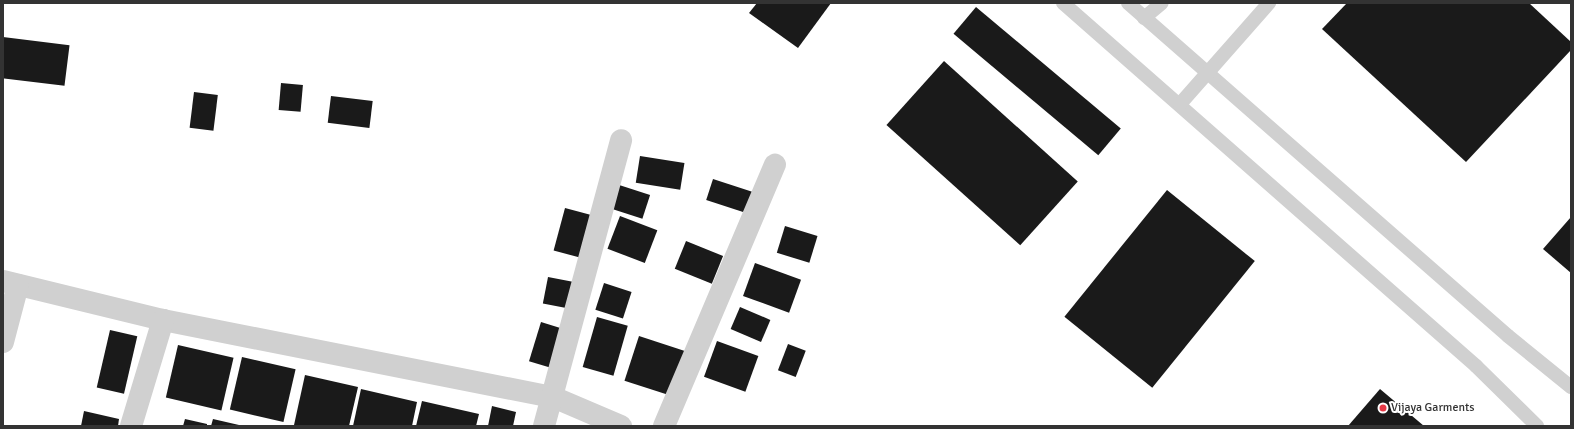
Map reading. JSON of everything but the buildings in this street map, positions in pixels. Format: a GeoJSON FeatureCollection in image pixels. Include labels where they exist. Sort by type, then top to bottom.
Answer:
{"type":"FeatureCollection","features":[{"type":"Feature","properties":{"kind":"street"},"geometry":{"type":"LineString","coordinates":[[544,426],[621,140]]}},
{"type":"Feature","properties":{"kind":"street"},"geometry":{"type":"LineString","coordinates":[[664,426],[775,166]]}},
{"type":"Feature","properties":{"kind":"street"},"geometry":{"type":"LineString","coordinates":[[3,342],[11,283],[163,320],[553,397],[621,426]]}},
{"type":"Feature","properties":{"kind":"street"},"geometry":{"type":"LineString","coordinates":[[131,426],[163,320]]}},
{"type":"Feature","properties":{"kind":"lane"},"geometry":{"type":"LineString","coordinates":[[1063,3],[1180,104],[1476,366],[1537,426]]}},
{"type":"Feature","properties":{"kind":"lane"},"geometry":{"type":"LineString","coordinates":[[1128,3],[1209,72],[1508,336],[1571,388]]}},
{"type":"Feature","properties":{"kind":"lane"},"geometry":{"type":"LineString","coordinates":[[1144,18],[1162,3]]}},
{"type":"Feature","properties":{"kind":"lane"},"geometry":{"type":"LineString","coordinates":[[1180,104],[1269,3]]}},
{"type":"Feature","properties":{"kind":"place","name":"Vijaya Garments"},"geometry":{"type":"Point","coordinates":[1383,408]}}]}
